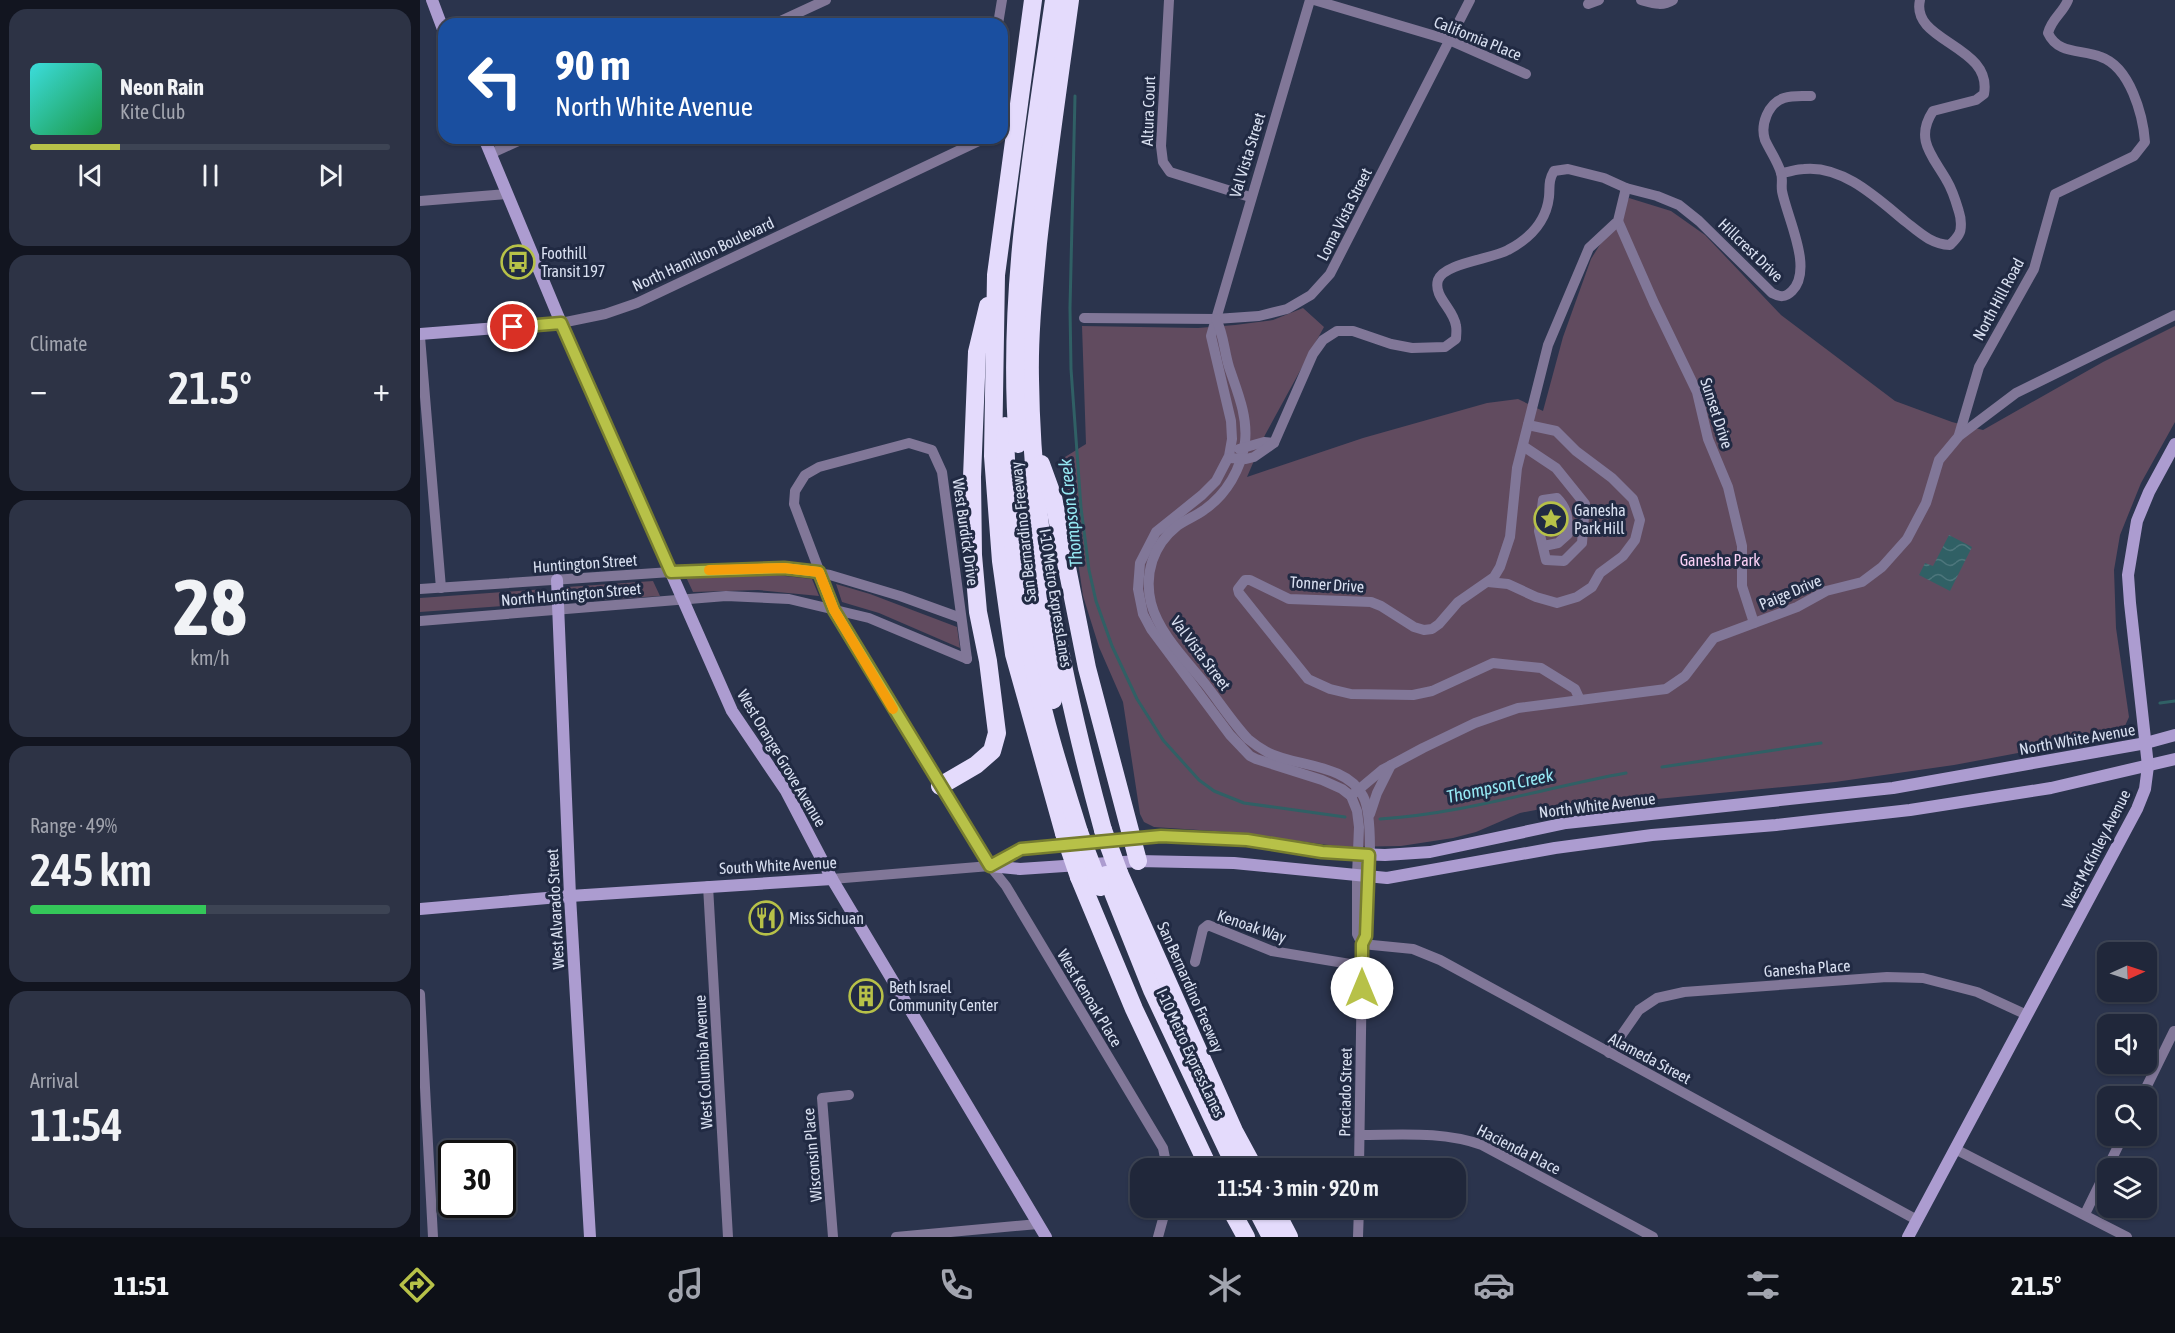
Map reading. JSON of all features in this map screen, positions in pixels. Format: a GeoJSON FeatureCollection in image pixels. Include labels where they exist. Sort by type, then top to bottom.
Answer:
{"type":"FeatureCollection","features":[{"type":"Feature","properties":{"kind":"highway","name":"San Bernardino Freeway"},"geometry":{"type":"LineString","coordinates":[[1033,0],[996,275],[993,456],[1001,561],[1014,654],[1084,832],[1249,1158]]}},
{"type":"Feature","properties":{"kind":"highway","name":"I-10 Metro ExpressLanes"},"geometry":{"type":"LineString","coordinates":[[1042,0],[1011,234],[1004,345],[1005,447],[1014,546],[1035,675],[1048,729],[1084,832]]}},
{"type":"Feature","properties":{"kind":"highway","name":"I-10 Metro ExpressLanes"},"geometry":{"type":"LineString","coordinates":[[1054,0],[1018,274],[1015,348],[1016,428],[1027,547],[1043,650],[1084,832]]}},
{"type":"Feature","properties":{"kind":"highway","name":"San Bernardino Freeway"},"geometry":{"type":"LineString","coordinates":[[1070,0],[1044,184],[1031,314],[1030,379],[1043,560],[1076,730],[1084,832],[1079,877],[1134,1009],[1204,1158]]}},
{"type":"Feature","properties":{"kind":"highway"},"geometry":{"type":"LineString","coordinates":[[940,786],[984,758],[992,750],[997,733],[988,661],[978,612],[973,555],[972,487],[977,352],[996,275]]}},
{"type":"Feature","properties":{"kind":"highway"},"geometry":{"type":"LineString","coordinates":[[1033,443],[1053,497],[1087,668],[1138,861]]}},
{"type":"Feature","properties":{"kind":"highway","name":"I-10 Metro ExpressLanes"},"geometry":{"type":"LineString","coordinates":[[1109,878],[1114,929],[1219,1158]]}},
{"type":"Feature","properties":{"kind":"highway","name":"I-10 Metro ExpressLanes"},"geometry":{"type":"LineString","coordinates":[[1109,878],[1152,990],[1231,1158]]}},
{"type":"Feature","properties":{"kind":"highway"},"geometry":{"type":"LineString","coordinates":[[1236,1218],[1246,1237]]}},
{"type":"Feature","properties":{"kind":"highway"},"geometry":{"type":"LineString","coordinates":[[1248,1218],[1258,1237]]}},
{"type":"Feature","properties":{"kind":"highway"},"geometry":{"type":"LineString","coordinates":[[1261,1218],[1271,1237]]}},
{"type":"Feature","properties":{"kind":"highway"},"geometry":{"type":"LineString","coordinates":[[1279,1218],[1289,1237]]}},
{"type":"Feature","properties":{"kind":"main road"},"geometry":{"type":"LineString","coordinates":[[432,0],[439,18]]}},
{"type":"Feature","properties":{"kind":"main road","name":"West Orange Grove Avenue"},"geometry":{"type":"LineString","coordinates":[[486,144],[561,323],[732,711],[786,791],[832,879],[1046,1237]]}},
{"type":"Feature","properties":{"kind":"main road","name":"North Hamilton Boulevard"},"geometry":{"type":"LineString","coordinates":[[420,336],[561,323]]}},
{"type":"Feature","properties":{"kind":"main road","name":"West McKinley Avenue"},"geometry":{"type":"LineString","coordinates":[[1908,1237],[2145,789],[2148,766],[2128,575],[2137,521],[2149,492],[2175,444]]}},
{"type":"Feature","properties":{"kind":"main road","name":"West Alvarado Street"},"geometry":{"type":"LineString","coordinates":[[557,580],[570,896],[590,1237]]}},
{"type":"Feature","properties":{"kind":"main road","name":"North White Avenue"},"geometry":{"type":"LineString","coordinates":[[990,866],[1021,849],[1161,836],[1247,840],[1322,852],[1363,855],[1430,852],[1566,823],[1897,788],[2146,743],[2175,735]]}},
{"type":"Feature","properties":{"kind":"main road"},"geometry":{"type":"LineString","coordinates":[[1362,875],[1396,876],[1555,848],[1652,835],[1776,825],[1910,810],[2051,788],[2175,759]]}},
{"type":"Feature","properties":{"kind":"main road","name":"West Burdick Drive"},"geometry":{"type":"LineString","coordinates":[[940,786],[990,866]]}},
{"type":"Feature","properties":{"kind":"main road","name":"South White Avenue"},"geometry":{"type":"LineString","coordinates":[[990,866],[1020,869],[1138,861],[1234,863],[1362,875]]}},
{"type":"Feature","properties":{"kind":"main road","name":"South White Avenue"},"geometry":{"type":"LineString","coordinates":[[420,909],[570,896],[832,879]]}},
{"type":"Feature","properties":{"kind":"street"},"geometry":{"type":"LineString","coordinates":[[787,18],[826,0]]}},
{"type":"Feature","properties":{"kind":"street"},"geometry":{"type":"LineString","coordinates":[[999,18],[1002,0]]}},
{"type":"Feature","properties":{"kind":"street","name":"Altura Court"},"geometry":{"type":"LineString","coordinates":[[1169,0],[1161,146],[1163,162],[1170,172],[1250,197]]}},
{"type":"Feature","properties":{"kind":"street","name":"Val Vista Street"},"geometry":{"type":"LineString","coordinates":[[1312,0],[1250,197],[1211,336],[1231,421],[1229,454],[1216,481],[1156,532],[1140,563],[1138,580],[1143,614],[1151,629],[1230,735],[1250,756],[1355,793]]}},
{"type":"Feature","properties":{"kind":"street","name":"California Place"},"geometry":{"type":"LineString","coordinates":[[1312,0],[1449,40],[1527,74]]}},
{"type":"Feature","properties":{"kind":"street","name":"Loma Vista Street"},"geometry":{"type":"LineString","coordinates":[[1084,318],[1216,320],[1259,316],[1287,309],[1311,296],[1329,276],[1470,0]]}},
{"type":"Feature","properties":{"kind":"street"},"geometry":{"type":"LineString","coordinates":[[1641,0],[1656,4],[1667,4],[1673,0]]}},
{"type":"Feature","properties":{"kind":"street"},"geometry":{"type":"LineString","coordinates":[[1811,96],[1796,95],[1782,98],[1773,105],[1762,127],[1781,173],[1806,168],[1832,173],[1855,182],[1925,238],[1938,244],[1950,245],[1960,233],[1961,217],[1949,184],[1927,149],[1924,133],[1926,122],[1933,111],[1976,100],[1984,94],[1986,84],[1982,71],[1970,57],[1933,31],[1921,19],[1920,0]]}},
{"type":"Feature","properties":{"kind":"street","name":"North Hill Road"},"geometry":{"type":"LineString","coordinates":[[1959,436],[1979,367],[2034,268],[2055,194],[2134,156],[2145,142],[2143,120],[2127,82],[2115,65],[2102,57],[2062,48],[2052,42],[2048,33],[2051,23],[2068,0]]}},
{"type":"Feature","properties":{"kind":"street"},"geometry":{"type":"LineString","coordinates":[[490,154],[512,144]]}},
{"type":"Feature","properties":{"kind":"street","name":"North Hamilton Boulevard"},"geometry":{"type":"LineString","coordinates":[[561,323],[605,314],[637,303],[971,144]]}},
{"type":"Feature","properties":{"kind":"street","name":"Hillcrest Drive"},"geometry":{"type":"LineString","coordinates":[[1229,454],[1242,454],[1264,442],[1274,443],[1313,354],[1323,340],[1337,331],[1353,331],[1391,344],[1412,348],[1445,347],[1456,339],[1456,325],[1438,293],[1437,283],[1441,274],[1450,268],[1494,256],[1524,240],[1538,225],[1547,210],[1549,180],[1554,171],[1568,169],[1604,178],[1680,206],[1700,221],[1772,293],[1780,297],[1788,295],[1798,286],[1802,274],[1782,190],[1781,173]]}},
{"type":"Feature","properties":{"kind":"street"},"geometry":{"type":"LineString","coordinates":[[1618,221],[1626,188]]}},
{"type":"Feature","properties":{"kind":"street"},"geometry":{"type":"LineString","coordinates":[[420,201],[507,194]]}},
{"type":"Feature","properties":{"kind":"street","name":"Tonner Drive"},"geometry":{"type":"LineString","coordinates":[[1580,700],[1575,689],[1542,668],[1493,663],[1432,691],[1413,695],[1351,694],[1329,688],[1308,679],[1245,601],[1238,589],[1245,580],[1250,579],[1289,599],[1371,602],[1414,627],[1424,630],[1432,629],[1439,624],[1458,602],[1494,578],[1510,537],[1517,468],[1548,345],[1589,248],[1618,221]]}},
{"type":"Feature","properties":{"kind":"street","name":"Sunset Drive"},"geometry":{"type":"LineString","coordinates":[[1618,221],[1697,392],[1708,440],[1728,487],[1742,546],[1742,586],[1754,623]]}},
{"type":"Feature","properties":{"kind":"street","name":"Paige Drive"},"geometry":{"type":"LineString","coordinates":[[1355,793],[1391,765],[1475,723],[1518,708],[1666,689],[1685,676],[1714,638],[1797,608],[1826,591],[1862,582],[1882,567],[1907,538],[1926,503],[1940,460],[1959,436],[2016,393],[2175,315]]}},
{"type":"Feature","properties":{"kind":"street","name":"Val Vista Street"},"geometry":{"type":"LineString","coordinates":[[1216,320],[1223,333],[1228,364],[1243,414],[1242,454],[1234,478],[1226,489],[1205,510],[1178,525],[1167,535],[1154,553],[1149,594],[1156,616],[1166,633],[1250,740],[1269,753],[1329,770],[1355,793]]}},
{"type":"Feature","properties":{"kind":"street"},"geometry":{"type":"LineString","coordinates":[[420,336],[441,588]]}},
{"type":"Feature","properties":{"kind":"street"},"geometry":{"type":"LineString","coordinates":[[1488,582],[1508,584],[1536,597],[1557,603],[1577,597],[1592,587],[1600,573],[1623,556],[1635,540],[1640,520],[1633,499],[1612,478],[1576,451],[1556,431],[1528,425]]}},
{"type":"Feature","properties":{"kind":"street","name":"West Burdick Drive"},"geometry":{"type":"LineString","coordinates":[[940,786],[834,610],[794,504],[795,491],[805,475],[819,467],[909,443],[932,450],[942,472],[967,659]]}},
{"type":"Feature","properties":{"kind":"street"},"geometry":{"type":"LineString","coordinates":[[1522,446],[1556,468],[1585,504],[1582,543],[1564,561],[1546,560],[1544,546]]}},
{"type":"Feature","properties":{"kind":"street"},"geometry":{"type":"LineString","coordinates":[[1216,481],[1226,489]]}},
{"type":"Feature","properties":{"kind":"street","name":"Huntington Street"},"geometry":{"type":"LineString","coordinates":[[420,589],[671,572],[784,568],[819,572],[900,596],[961,618]]}},
{"type":"Feature","properties":{"kind":"street","name":"North Huntington Street"},"geometry":{"type":"LineString","coordinates":[[420,621],[726,596],[789,599],[869,618],[967,659]]}},
{"type":"Feature","properties":{"kind":"street"},"geometry":{"type":"LineString","coordinates":[[1363,855],[1369,817],[1377,793],[1391,765]]}},
{"type":"Feature","properties":{"kind":"street"},"geometry":{"type":"LineString","coordinates":[[1355,793],[1365,798],[1369,817]]}},
{"type":"Feature","properties":{"kind":"street"},"geometry":{"type":"LineString","coordinates":[[1355,793],[1363,855]]}},
{"type":"Feature","properties":{"kind":"street","name":"Preciado Street"},"geometry":{"type":"LineString","coordinates":[[1359,1158],[1362,944],[1357,934],[1363,855]]}},
{"type":"Feature","properties":{"kind":"street","name":"South White Avenue"},"geometry":{"type":"LineString","coordinates":[[832,879],[990,866]]}},
{"type":"Feature","properties":{"kind":"street","name":"West Kenoak Place"},"geometry":{"type":"LineString","coordinates":[[990,866],[1006,886],[1163,1148],[1165,1158]]}},
{"type":"Feature","properties":{"kind":"street","name":"West Columbia Avenue"},"geometry":{"type":"LineString","coordinates":[[708,886],[728,1237]]}},
{"type":"Feature","properties":{"kind":"street","name":"Kenoak Way"},"geometry":{"type":"LineString","coordinates":[[1195,962],[1203,929],[1208,925],[1272,951],[1362,966]]}},
{"type":"Feature","properties":{"kind":"street","name":"Alameda Street"},"geometry":{"type":"LineString","coordinates":[[1362,944],[1413,949],[1440,960],[1917,1220]]}},
{"type":"Feature","properties":{"kind":"street","name":"Ganesha Place"},"geometry":{"type":"LineString","coordinates":[[1609,1053],[1639,1010],[1657,998],[1684,992],[1887,977],[1923,978],[1977,992],[2027,1015]]}},
{"type":"Feature","properties":{"kind":"street"},"geometry":{"type":"LineString","coordinates":[[420,994],[433,1237]]}},
{"type":"Feature","properties":{"kind":"street"},"geometry":{"type":"LineString","coordinates":[[2147,1086],[2174,1031]]}},
{"type":"Feature","properties":{"kind":"street","name":"Wisconsin Place"},"geometry":{"type":"LineString","coordinates":[[833,1237],[822,1098],[849,1095]]}},
{"type":"Feature","properties":{"kind":"street","name":"Hacienda Place"},"geometry":{"type":"LineString","coordinates":[[1360,1135],[1461,1137],[1482,1145],[1653,1237]]}},
{"type":"Feature","properties":{"kind":"street"},"geometry":{"type":"LineString","coordinates":[[2085,1214],[2118,1146]]}},
{"type":"Feature","properties":{"kind":"street"},"geometry":{"type":"LineString","coordinates":[[1955,1149],[2127,1237]]}},
{"type":"Feature","properties":{"kind":"street"},"geometry":{"type":"LineString","coordinates":[[1158,1237],[1163,1218]]}},
{"type":"Feature","properties":{"kind":"street"},"geometry":{"type":"LineString","coordinates":[[1358,1237],[1359,1218]]}},
{"type":"Feature","properties":{"kind":"street"},"geometry":{"type":"LineString","coordinates":[[896,1237],[1038,1224]]}},
{"type":"Feature","properties":{"kind":"green space","name":"Ganesha Park"},"geometry":{"type":"Polygon","coordinates":[[[1629,198],[1671,211],[1705,235],[1781,315],[1895,401],[1952,422],[1983,430],[2103,362],[2175,326],[2175,422],[2141,483],[2120,535],[2114,570],[2116,628],[2129,717],[2124,728],[2115,735],[1954,765],[1835,782],[1657,799],[1572,803],[1520,813],[1476,832],[1453,838],[1401,846],[1344,847],[1229,832],[1154,827],[1144,822],[1140,814],[1123,702],[1099,647],[1083,596],[1067,486],[1065,457],[1086,444],[1082,326],[1198,328],[1235,325],[1273,320],[1303,308],[1324,327],[1265,435],[1247,477],[1363,438],[1487,403],[1518,399],[1543,411],[1563,337],[1591,259],[1629,198]]]}},
{"type":"Feature","properties":{"kind":"green space"},"geometry":{"type":"Polygon","coordinates":[[[747,572],[812,579],[819,596],[758,590],[693,592],[686,577],[747,572]]]}},
{"type":"Feature","properties":{"kind":"green space"},"geometry":{"type":"Polygon","coordinates":[[[653,581],[660,596],[568,602],[567,587],[653,581]]]}},
{"type":"Feature","properties":{"kind":"green space"},"geometry":{"type":"Polygon","coordinates":[[[836,584],[870,594],[957,627],[960,648],[879,613],[842,602],[836,584]]]}},
{"type":"Feature","properties":{"kind":"green space"},"geometry":{"type":"Polygon","coordinates":[[[545,589],[547,603],[420,612],[420,598],[545,589]]]}},
{"type":"Feature","properties":{"kind":"water"},"geometry":{"type":"Polygon","coordinates":[[[1949,535],[1972,547],[1950,591],[1919,575],[1925,563],[1933,566],[1949,535]]]}},
{"type":"Feature","properties":{"kind":"waterway","name":"Thompson Creek"},"geometry":{"type":"LineString","coordinates":[[1075,96],[1070,308],[1071,369],[1081,508],[1089,570],[1096,601],[1112,646],[1137,699],[1163,740],[1199,780],[1214,791],[1244,803],[1345,817]]}},
{"type":"Feature","properties":{"kind":"waterway","name":"Thompson Creek"},"geometry":{"type":"LineString","coordinates":[[2160,703],[2175,701]]}},
{"type":"Feature","properties":{"kind":"waterway","name":"Thompson Creek"},"geometry":{"type":"LineString","coordinates":[[1662,767],[1821,743]]}},
{"type":"Feature","properties":{"kind":"waterway","name":"Thompson Creek"},"geometry":{"type":"LineString","coordinates":[[1380,819],[1442,812],[1626,773]]}},
{"type":"Feature","properties":{"kind":"slow traffic"},"geometry":{"type":"LineString","coordinates":[[709,570],[784,568],[819,572],[834,610],[893,709]]}},
{"type":"Feature","properties":{"kind":"place","name":"Foothill Transit 197"},"geometry":{"type":"Point","coordinates":[518,262]}},
{"type":"Feature","properties":{"kind":"place","name":"Ganesha Park Hill"},"geometry":{"type":"Point","coordinates":[1551,519]}},
{"type":"Feature","properties":{"kind":"place","name":"Miss Sichuan"},"geometry":{"type":"Point","coordinates":[766,918]}},
{"type":"Feature","properties":{"kind":"place","name":"Beth Israel Community Center"},"geometry":{"type":"Point","coordinates":[866,996]}},
{"type":"Feature","properties":{"kind":"route"},"geometry":{"type":"LineString","coordinates":[[513,327],[561,323],[671,572],[784,568],[819,572],[834,610],[990,866],[1021,849],[1161,836],[1247,840],[1322,852],[1369,855],[1366,936],[1362,944],[1362,988]]}}]}
